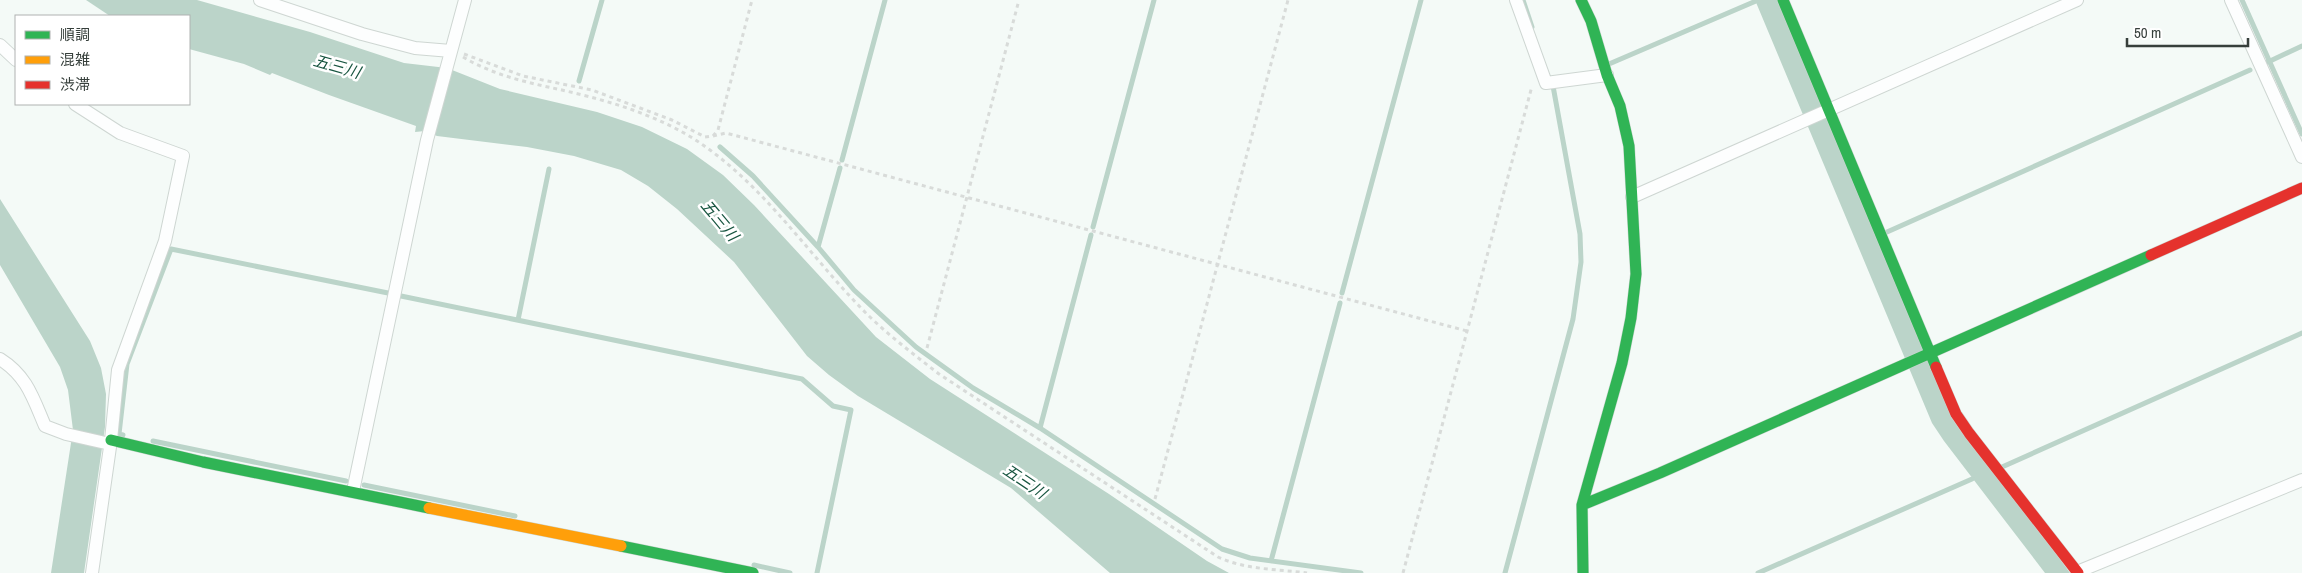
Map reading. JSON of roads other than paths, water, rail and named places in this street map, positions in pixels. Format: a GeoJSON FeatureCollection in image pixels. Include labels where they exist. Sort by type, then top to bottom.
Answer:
{"type":"FeatureCollection","features":[{"type":"Feature","properties":{"kind":"street"},"geometry":{"type":"LineString","coordinates":[[260,0],[370,36],[415,48],[451,51]]}},
{"type":"Feature","properties":{"kind":"street"},"geometry":{"type":"LineString","coordinates":[[353,491],[427,140],[465,0]]}},
{"type":"Feature","properties":{"kind":"street"},"geometry":{"type":"LineString","coordinates":[[1516,0],[1546,83],[1607,75]]}},
{"type":"Feature","properties":{"kind":"street"},"geometry":{"type":"LineString","coordinates":[[1581,0],[1591,21],[1607,75],[1620,106],[1629,146],[1636,274],[1631,318],[1622,363],[1582,505],[1583,573]]}},
{"type":"Feature","properties":{"kind":"street"},"geometry":{"type":"LineString","coordinates":[[1784,0],[1956,414],[2077,573],[2302,480]]}},
{"type":"Feature","properties":{"kind":"street"},"geometry":{"type":"LineString","coordinates":[[1632,197],[2077,0]]}},
{"type":"Feature","properties":{"kind":"street"},"geometry":{"type":"LineString","coordinates":[[2231,0],[2302,157]]}},
{"type":"Feature","properties":{"kind":"street"},"geometry":{"type":"LineString","coordinates":[[0,45],[15,59]]}},
{"type":"Feature","properties":{"kind":"street"},"geometry":{"type":"LineString","coordinates":[[77,105],[120,133],[183,156],[165,241],[118,370],[92,573]]}},
{"type":"Feature","properties":{"kind":"street"},"geometry":{"type":"LineString","coordinates":[[1582,505],[1660,473],[2302,188]]}},
{"type":"Feature","properties":{"kind":"street"},"geometry":{"type":"LineString","coordinates":[[0,359],[12,367],[30,390],[45,426],[66,434],[753,573]]}},
{"type":"Feature","properties":{"kind":"water","name":"五三川"},"geometry":{"type":"Polygon","coordinates":[[[86,0],[197,0],[310,32],[404,63],[447,68],[500,89],[597,112],[642,127],[687,149],[723,175],[754,205],[876,337],[930,379],[1109,494],[1207,561],[1229,573],[1110,573],[1011,488],[858,396],[829,375],[807,356],[734,262],[677,209],[648,186],[621,170],[574,156],[527,147],[437,136],[425,131],[415,132],[416,126],[272,73],[270,75],[244,64],[190,49],[190,15],[108,15],[86,0]]]}},
{"type":"Feature","properties":{"kind":"water"},"geometry":{"type":"Polygon","coordinates":[[[1755,0],[1779,0],[1946,402],[2070,573],[2045,573],[1932,423],[1755,0]]]}},
{"type":"Feature","properties":{"kind":"water"},"geometry":{"type":"Polygon","coordinates":[[[0,199],[90,341],[101,368],[106,394],[105,427],[84,573],[51,573],[73,430],[68,390],[60,367],[0,265],[0,199]]]}},
{"type":"Feature","properties":{"kind":"waterway"},"geometry":{"type":"LineString","coordinates":[[579,81],[602,0]]}},
{"type":"Feature","properties":{"kind":"waterway"},"geometry":{"type":"LineString","coordinates":[[842,160],[885,0]]}},
{"type":"Feature","properties":{"kind":"waterway"},"geometry":{"type":"LineString","coordinates":[[1093,227],[1154,0]]}},
{"type":"Feature","properties":{"kind":"waterway"},"geometry":{"type":"LineString","coordinates":[[1342,293],[1421,0]]}},
{"type":"Feature","properties":{"kind":"waterway"},"geometry":{"type":"LineString","coordinates":[[1523,0],[1532,27]]}},
{"type":"Feature","properties":{"kind":"waterway"},"geometry":{"type":"LineString","coordinates":[[2242,0],[2302,134]]}},
{"type":"Feature","properties":{"kind":"waterway"},"geometry":{"type":"LineString","coordinates":[[1609,64],[1756,1]]}},
{"type":"Feature","properties":{"kind":"waterway"},"geometry":{"type":"LineString","coordinates":[[2268,62],[2302,46]]}},
{"type":"Feature","properties":{"kind":"waterway"},"geometry":{"type":"LineString","coordinates":[[1887,232],[2250,70]]}},
{"type":"Feature","properties":{"kind":"waterway"},"geometry":{"type":"LineString","coordinates":[[1505,573],[1573,319],[1581,262],[1580,234],[1553,86]]}},
{"type":"Feature","properties":{"kind":"waterway"},"geometry":{"type":"LineString","coordinates":[[720,147],[753,176],[818,247],[854,290],[916,347],[973,388],[1040,428],[1222,549],[1250,558],[1361,573]]}},
{"type":"Feature","properties":{"kind":"waterway"},"geometry":{"type":"LineString","coordinates":[[818,247],[840,168]]}},
{"type":"Feature","properties":{"kind":"waterway"},"geometry":{"type":"LineString","coordinates":[[518,320],[549,169]]}},
{"type":"Feature","properties":{"kind":"waterway"},"geometry":{"type":"LineString","coordinates":[[1040,428],[1091,235]]}},
{"type":"Feature","properties":{"kind":"waterway"},"geometry":{"type":"LineString","coordinates":[[123,435],[119,434],[127,364],[171,249],[388,293]]}},
{"type":"Feature","properties":{"kind":"waterway"},"geometry":{"type":"LineString","coordinates":[[401,296],[802,379],[833,406],[851,410],[817,573]]}},
{"type":"Feature","properties":{"kind":"waterway"},"geometry":{"type":"LineString","coordinates":[[1271,561],[1340,303]]}},
{"type":"Feature","properties":{"kind":"waterway"},"geometry":{"type":"LineString","coordinates":[[2002,467],[2302,333]]}},
{"type":"Feature","properties":{"kind":"waterway"},"geometry":{"type":"LineString","coordinates":[[153,441],[346,481]]}},
{"type":"Feature","properties":{"kind":"waterway"},"geometry":{"type":"LineString","coordinates":[[1758,573],[1972,479]]}},
{"type":"Feature","properties":{"kind":"waterway"},"geometry":{"type":"LineString","coordinates":[[364,485],[515,516]]}},
{"type":"Feature","properties":{"kind":"waterway"},"geometry":{"type":"LineString","coordinates":[[754,565],[790,573]]}}]}
